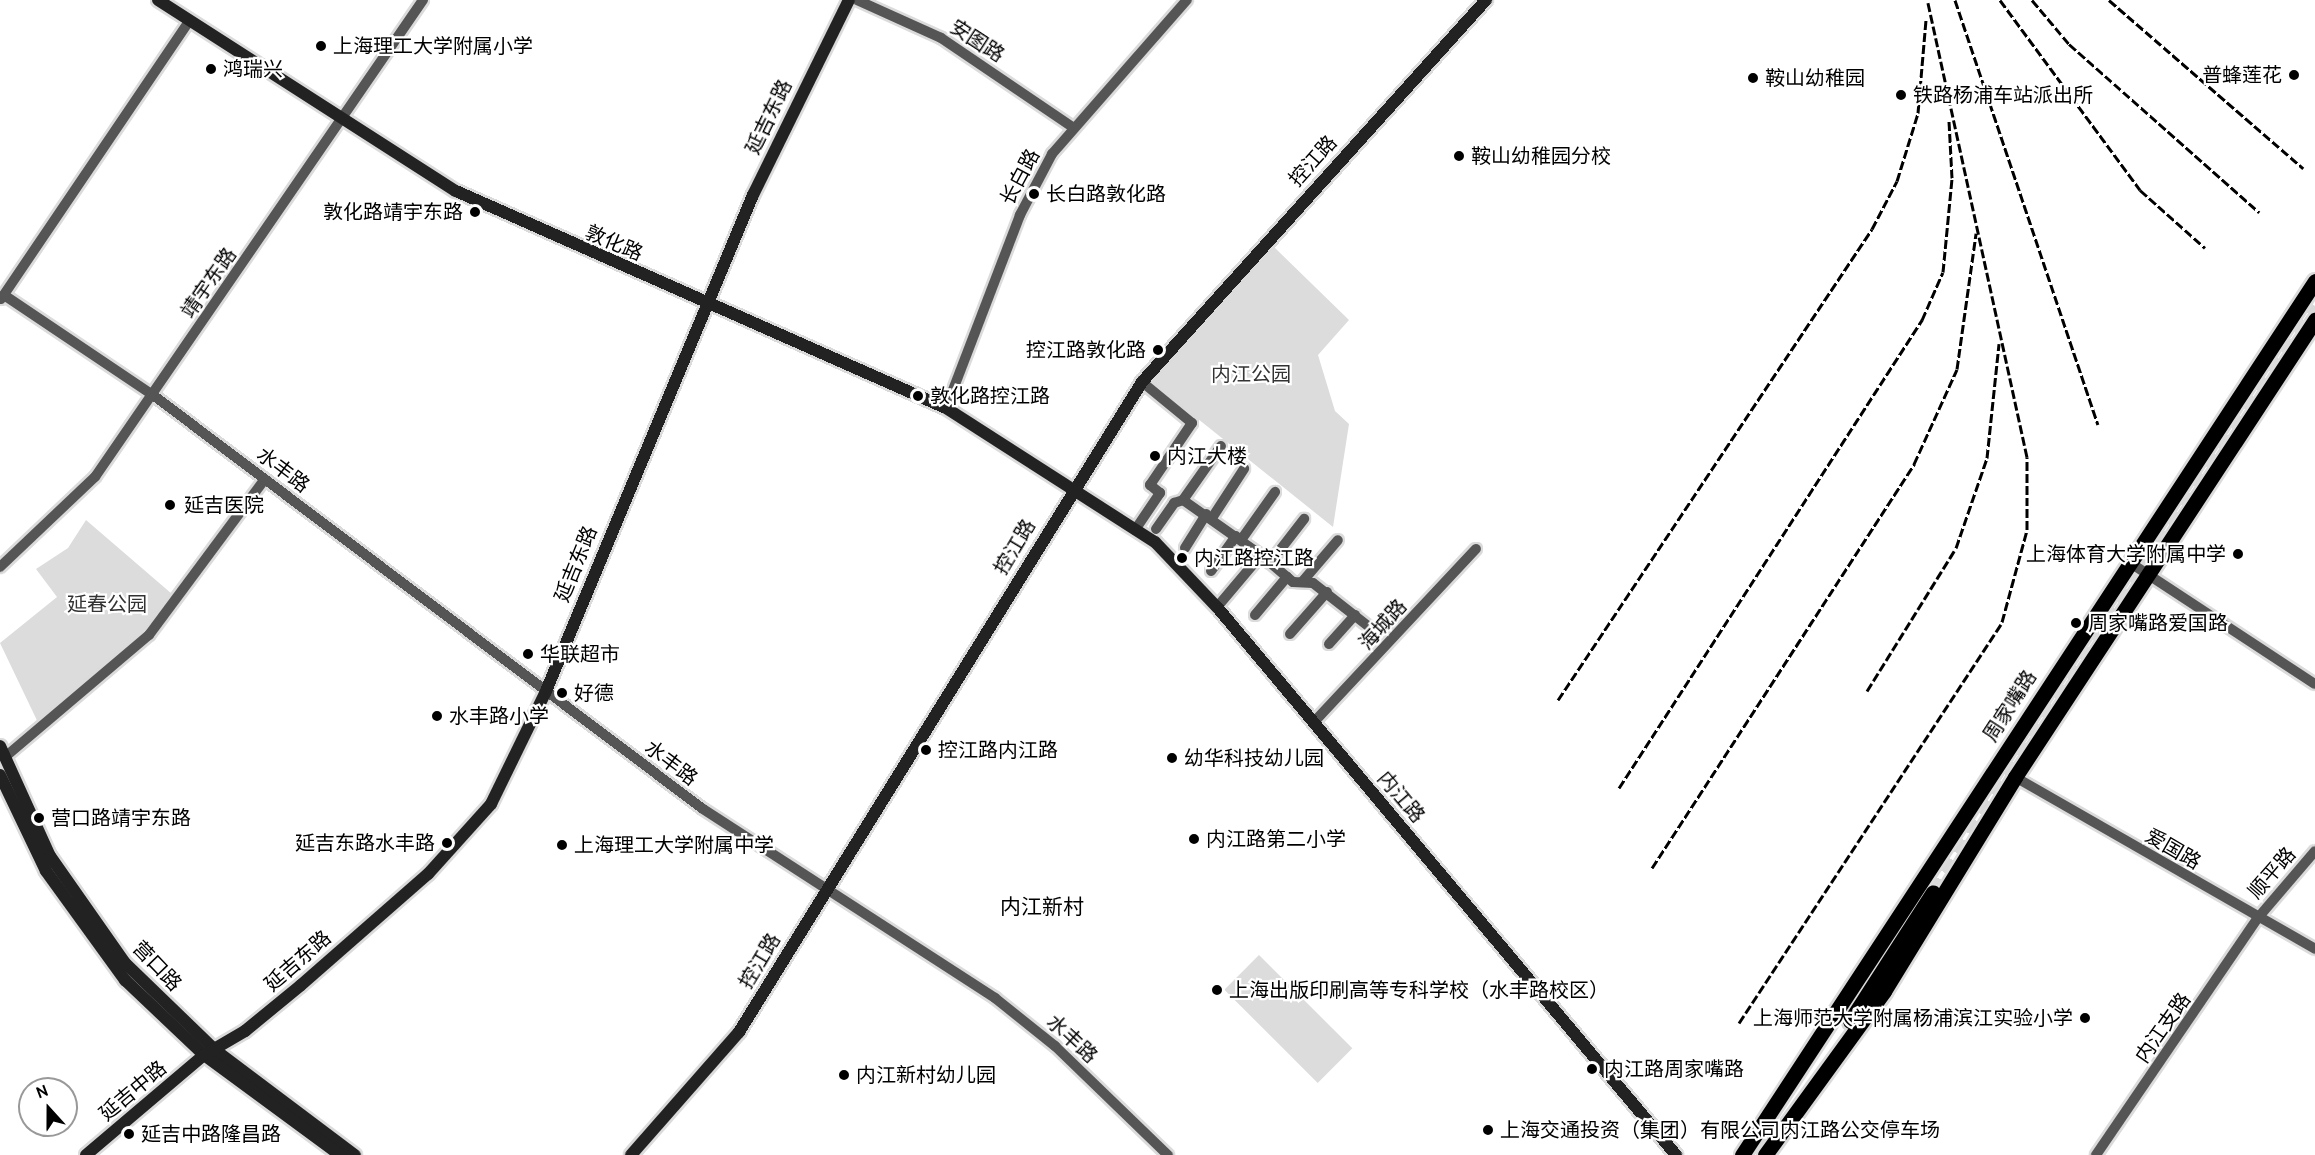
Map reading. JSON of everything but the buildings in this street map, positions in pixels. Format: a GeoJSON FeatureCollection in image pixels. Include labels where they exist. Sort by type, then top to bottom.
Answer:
{"type":"FeatureCollection","features":[{"type":"Feature","properties":{"kind":"main road","name":"周家嘴路"},"geometry":{"type":"LineString","coordinates":[[1742,1155],[1928,886],[2129,562],[2315,281]]}},
{"type":"Feature","properties":{"kind":"main road"},"geometry":{"type":"LineString","coordinates":[[1768,1149],[1884,991],[2015,777],[2315,320]]}},
{"type":"Feature","properties":{"kind":"main road"},"geometry":{"type":"LineString","coordinates":[[1768,1149],[1928,886],[2125,582]]}},
{"type":"Feature","properties":{"kind":"street","name":"敦化路"},"geometry":{"type":"LineString","coordinates":[[158,0],[342,120],[480,204],[946,408],[1073,489]]}},
{"type":"Feature","properties":{"kind":"street","name":"靖宇东路"},"geometry":{"type":"LineString","coordinates":[[0,567],[79,496],[153,395],[423,0]]}},
{"type":"Feature","properties":{"kind":"street","name":"延吉东路"},"geometry":{"type":"LineString","coordinates":[[210,1052],[293,991],[452,850],[508,777],[767,165],[849,0]]}},
{"type":"Feature","properties":{"kind":"street","name":"安图路"},"geometry":{"type":"LineString","coordinates":[[857,0],[941,38],[1071,126]]}},
{"type":"Feature","properties":{"kind":"street","name":"长白路"},"geometry":{"type":"LineString","coordinates":[[946,408],[1020,215],[1071,126],[1187,0]]}},
{"type":"Feature","properties":{"kind":"street","name":"控江路"},"geometry":{"type":"LineString","coordinates":[[631,1155],[720,1058],[827,889],[1073,489],[1142,382],[1486,0]]}},
{"type":"Feature","properties":{"kind":"street"},"geometry":{"type":"LineString","coordinates":[[2,297],[189,21]]}},
{"type":"Feature","properties":{"kind":"street","name":"水丰路"},"geometry":{"type":"LineString","coordinates":[[2,297],[153,395],[703,808],[1026,1020],[1168,1155]]}},
{"type":"Feature","properties":{"kind":"street"},"geometry":{"type":"LineString","coordinates":[[1135,530],[1160,494],[1150,485],[1192,423],[1142,382]]}},
{"type":"Feature","properties":{"kind":"street"},"geometry":{"type":"LineString","coordinates":[[1156,529],[1174,503],[1184,500],[1221,446]]}},
{"type":"Feature","properties":{"kind":"street"},"geometry":{"type":"LineString","coordinates":[[1185,548],[1244,469]]}},
{"type":"Feature","properties":{"kind":"street"},"geometry":{"type":"LineString","coordinates":[[2,752],[149,635],[265,479]]}},
{"type":"Feature","properties":{"kind":"street","name":"内江路"},"geometry":{"type":"LineString","coordinates":[[1073,489],[1178,562],[1676,1155]]}},
{"type":"Feature","properties":{"kind":"street"},"geometry":{"type":"LineString","coordinates":[[1211,571],[1275,492]]}},
{"type":"Feature","properties":{"kind":"street"},"geometry":{"type":"LineString","coordinates":[[1184,500],[1239,538],[1287,577],[1327,592],[1368,626]]}},
{"type":"Feature","properties":{"kind":"street"},"geometry":{"type":"LineString","coordinates":[[1217,607],[1304,519]]}},
{"type":"Feature","properties":{"kind":"street"},"geometry":{"type":"LineString","coordinates":[[1302,582],[1338,540]]}},
{"type":"Feature","properties":{"kind":"street","name":"海城路"},"geometry":{"type":"LineString","coordinates":[[1314,722],[1476,549]]}},
{"type":"Feature","properties":{"kind":"street"},"geometry":{"type":"LineString","coordinates":[[2129,562],[2315,684]]}},
{"type":"Feature","properties":{"kind":"street"},"geometry":{"type":"LineString","coordinates":[[1256,615],[1287,577]]}},
{"type":"Feature","properties":{"kind":"street"},"geometry":{"type":"LineString","coordinates":[[1290,634],[1327,592]]}},
{"type":"Feature","properties":{"kind":"street"},"geometry":{"type":"LineString","coordinates":[[1329,644],[1355,615]]}},
{"type":"Feature","properties":{"kind":"street","name":"营口路"},"geometry":{"type":"LineString","coordinates":[[2,752],[75,897],[125,963],[210,1052],[355,1155]]}},
{"type":"Feature","properties":{"kind":"street","name":"营口路"},"geometry":{"type":"LineString","coordinates":[[0,776],[46,871],[80,923],[124,980],[210,1052],[340,1155]]}},
{"type":"Feature","properties":{"kind":"street","name":"爱国路"},"geometry":{"type":"LineString","coordinates":[[2015,777],[2257,919],[2315,949]]}},
{"type":"Feature","properties":{"kind":"street","name":"顺平路"},"geometry":{"type":"LineString","coordinates":[[2257,919],[2315,851]]}},
{"type":"Feature","properties":{"kind":"street","name":"内江支路"},"geometry":{"type":"LineString","coordinates":[[2096,1155],[2257,919]]}},
{"type":"Feature","properties":{"kind":"street","name":"延吉中路"},"geometry":{"type":"LineString","coordinates":[[86,1155],[210,1052]]}},
{"type":"Feature","properties":{"kind":"green space","name":"内江公园"},"geometry":{"type":"Polygon","coordinates":[[[1274,247],[1349,320],[1318,355],[1335,411],[1349,424],[1333,527],[1152,382],[1274,247]]]}},
{"type":"Feature","properties":{"kind":"green space","name":"延春公园"},"geometry":{"type":"Polygon","coordinates":[[[86,520],[172,594],[128,658],[43,733],[0,643],[57,597],[36,569],[68,548],[86,520]]]}},
{"type":"Feature","properties":{"kind":"green space"},"geometry":{"type":"Polygon","coordinates":[[[1259,955],[1352,1048],[1318,1083],[1224,990],[1259,955]]]}},
{"type":"Feature","properties":{"kind":"tunnel"},"geometry":{"type":"LineString","coordinates":[[1933,892],[2315,305]]}},
{"type":"Feature","properties":{"kind":"railway"},"geometry":{"type":"LineString","coordinates":[[1739,1023],[2002,622],[2027,530],[2027,457],[1927,0]]}},
{"type":"Feature","properties":{"kind":"railway"},"geometry":{"type":"LineString","coordinates":[[1955,0],[2098,425]]}},
{"type":"Feature","properties":{"kind":"railway"},"geometry":{"type":"LineString","coordinates":[[2000,0],[2140,190],[2205,248]]}},
{"type":"Feature","properties":{"kind":"railway"},"geometry":{"type":"LineString","coordinates":[[2032,0],[2069,44],[2259,212]]}},
{"type":"Feature","properties":{"kind":"railway"},"geometry":{"type":"LineString","coordinates":[[2109,0],[2303,168]]}},
{"type":"Feature","properties":{"kind":"railway"},"geometry":{"type":"LineString","coordinates":[[1558,700],[1872,229],[1897,181],[1918,113],[1926,19]]}},
{"type":"Feature","properties":{"kind":"railway"},"geometry":{"type":"LineString","coordinates":[[1619,788],[1922,320],[1943,272],[1952,178],[1949,121]]}},
{"type":"Feature","properties":{"kind":"railway"},"geometry":{"type":"LineString","coordinates":[[1652,868],[1914,464],[1957,369],[1976,233]]}},
{"type":"Feature","properties":{"kind":"railway"},"geometry":{"type":"LineString","coordinates":[[1867,691],[1956,548],[1987,458],[1999,344]]}},
{"type":"Feature","properties":{"kind":"place","name":"上海理工大学附属小学"},"geometry":{"type":"Point","coordinates":[321,46]}},
{"type":"Feature","properties":{"kind":"place","name":"鸿瑞兴"},"geometry":{"type":"Point","coordinates":[211,69]}},
{"type":"Feature","properties":{"kind":"place","name":"普蜂莲花"},"geometry":{"type":"Point","coordinates":[2294,75]}},
{"type":"Feature","properties":{"kind":"place","name":"鞍山幼稚园"},"geometry":{"type":"Point","coordinates":[1753,78]}},
{"type":"Feature","properties":{"kind":"place","name":"铁路杨浦车站派出所"},"geometry":{"type":"Point","coordinates":[1901,95]}},
{"type":"Feature","properties":{"kind":"place","name":"鞍山幼稚园分校"},"geometry":{"type":"Point","coordinates":[1459,156]}},
{"type":"Feature","properties":{"kind":"place","name":"长白路敦化路"},"geometry":{"type":"Point","coordinates":[1034,194]}},
{"type":"Feature","properties":{"kind":"place","name":"敦化路靖宇东路"},"geometry":{"type":"Point","coordinates":[475,212]}},
{"type":"Feature","properties":{"kind":"place","name":"控江路敦化路"},"geometry":{"type":"Point","coordinates":[1158,350]}},
{"type":"Feature","properties":{"kind":"place","name":"敦化路控江路"},"geometry":{"type":"Point","coordinates":[918,396]}},
{"type":"Feature","properties":{"kind":"place","name":"内江大楼"},"geometry":{"type":"Point","coordinates":[1155,456]}},
{"type":"Feature","properties":{"kind":"place","name":"延吉医院"},"geometry":{"type":"Point","coordinates":[170,505]}},
{"type":"Feature","properties":{"kind":"place","name":"上海体育大学附属中学"},"geometry":{"type":"Point","coordinates":[2238,554]}},
{"type":"Feature","properties":{"kind":"place","name":"内江路控江路"},"geometry":{"type":"Point","coordinates":[1182,558]}},
{"type":"Feature","properties":{"kind":"place","name":"周家嘴路爱国路"},"geometry":{"type":"Point","coordinates":[2076,623]}},
{"type":"Feature","properties":{"kind":"place","name":"华联超市"},"geometry":{"type":"Point","coordinates":[528,654]}},
{"type":"Feature","properties":{"kind":"place","name":"好德"},"geometry":{"type":"Point","coordinates":[562,693]}},
{"type":"Feature","properties":{"kind":"place","name":"水丰路小学"},"geometry":{"type":"Point","coordinates":[437,716]}},
{"type":"Feature","properties":{"kind":"place","name":"控江路内江路"},"geometry":{"type":"Point","coordinates":[926,750]}},
{"type":"Feature","properties":{"kind":"place","name":"幼华科技幼儿园"},"geometry":{"type":"Point","coordinates":[1172,758]}},
{"type":"Feature","properties":{"kind":"place","name":"营口路靖宇东路"},"geometry":{"type":"Point","coordinates":[39,818]}},
{"type":"Feature","properties":{"kind":"place","name":"内江路第二小学"},"geometry":{"type":"Point","coordinates":[1194,839]}},
{"type":"Feature","properties":{"kind":"place","name":"延吉东路水丰路"},"geometry":{"type":"Point","coordinates":[447,843]}},
{"type":"Feature","properties":{"kind":"place","name":"上海理工大学附属中学"},"geometry":{"type":"Point","coordinates":[562,845]}},
{"type":"Feature","properties":{"kind":"place","name":"上海出版印刷高等专科学校（水丰路校区）"},"geometry":{"type":"Point","coordinates":[1217,990]}},
{"type":"Feature","properties":{"kind":"place","name":"上海师范大学附属杨浦滨江实验小学"},"geometry":{"type":"Point","coordinates":[2085,1018]}},
{"type":"Feature","properties":{"kind":"place","name":"内江路周家嘴路"},"geometry":{"type":"Point","coordinates":[1592,1069]}},
{"type":"Feature","properties":{"kind":"place","name":"内江新村幼儿园"},"geometry":{"type":"Point","coordinates":[844,1075]}},
{"type":"Feature","properties":{"kind":"place","name":"上海交通投资（集团）有限公司内江路公交停车场"},"geometry":{"type":"Point","coordinates":[1488,1130]}},
{"type":"Feature","properties":{"kind":"place","name":"延吉中路隆昌路"},"geometry":{"type":"Point","coordinates":[129,1134]}},
{"type":"Feature","properties":{"kind":"district","name":"内江新村"},"geometry":{"type":"Point","coordinates":[1042,907]}}]}
